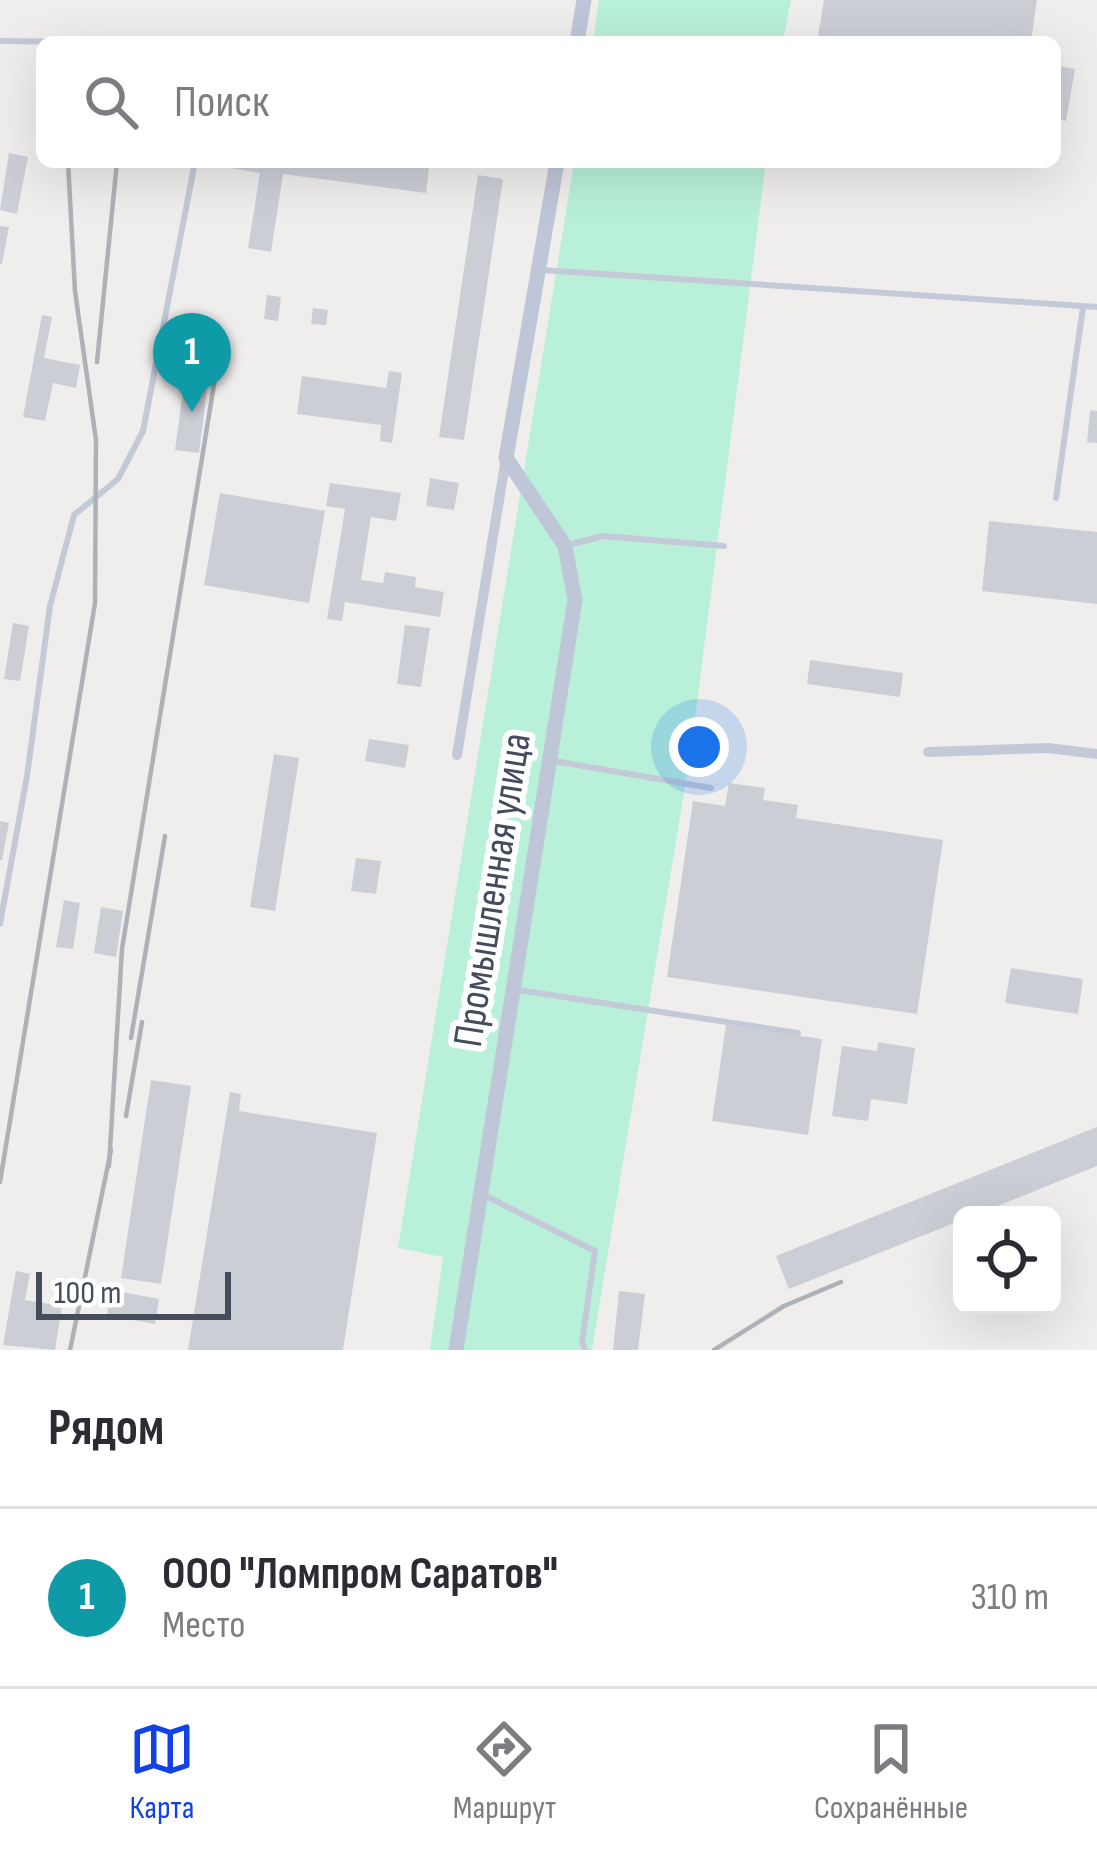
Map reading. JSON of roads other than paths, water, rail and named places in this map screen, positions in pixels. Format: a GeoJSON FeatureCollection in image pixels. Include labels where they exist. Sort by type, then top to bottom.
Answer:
{"type":"FeatureCollection","features":[{"type":"Feature","properties":{"kind":"street"},"geometry":{"type":"LineString","coordinates":[[578,36],[584,0]]}},
{"type":"Feature","properties":{"kind":"street","name":"Промышленная улица"},"geometry":{"type":"LineString","coordinates":[[457,755],[555,168]]}},
{"type":"Feature","properties":{"kind":"street","name":"Промышленная улица"},"geometry":{"type":"LineString","coordinates":[[456,1350],[575,600],[565,546],[506,458]]}},
{"type":"Feature","properties":{"kind":"street"},"geometry":{"type":"LineString","coordinates":[[928,752],[1048,748],[1097,754]]}},
{"type":"Feature","properties":{"kind":"lane"},"geometry":{"type":"LineString","coordinates":[[0,41],[36,41]]}},
{"type":"Feature","properties":{"kind":"lane"},"geometry":{"type":"LineString","coordinates":[[0,924],[27,776],[50,606],[74,515],[118,479],[143,431],[193,168]]}},
{"type":"Feature","properties":{"kind":"lane"},"geometry":{"type":"LineString","coordinates":[[538,270],[1097,308]]}},
{"type":"Feature","properties":{"kind":"lane"},"geometry":{"type":"LineString","coordinates":[[1056,498],[1083,307]]}},
{"type":"Feature","properties":{"kind":"lane"},"geometry":{"type":"LineString","coordinates":[[565,546],[603,536],[724,546]]}},
{"type":"Feature","properties":{"kind":"lane"},"geometry":{"type":"LineString","coordinates":[[550,761],[711,788]]}},
{"type":"Feature","properties":{"kind":"lane"},"geometry":{"type":"LineString","coordinates":[[514,990],[798,1033]]}},
{"type":"Feature","properties":{"kind":"lane"},"geometry":{"type":"LineString","coordinates":[[481,1194],[595,1251],[582,1342],[585,1350]]}},
{"type":"Feature","properties":{"kind":"railway"},"geometry":{"type":"LineString","coordinates":[[0,1182],[95,603],[96,440],[75,291],[68,168]]}},
{"type":"Feature","properties":{"kind":"railway"},"geometry":{"type":"LineString","coordinates":[[97,362],[116,168]]}},
{"type":"Feature","properties":{"kind":"railway"},"geometry":{"type":"LineString","coordinates":[[109,1166],[122,949],[218,360]]}},
{"type":"Feature","properties":{"kind":"railway"},"geometry":{"type":"LineString","coordinates":[[131,1038],[165,836]]}},
{"type":"Feature","properties":{"kind":"railway"},"geometry":{"type":"LineString","coordinates":[[126,1116],[142,1022]]}},
{"type":"Feature","properties":{"kind":"railway"},"geometry":{"type":"LineString","coordinates":[[70,1350],[111,1150]]}},
{"type":"Feature","properties":{"kind":"railway"},"geometry":{"type":"LineString","coordinates":[[714,1350],[784,1306],[841,1282]]}},
{"type":"Feature","properties":{"kind":"place","name":"ООО \"Ломпром Саратов\""},"geometry":{"type":"Point","coordinates":[192,412]}}]}
